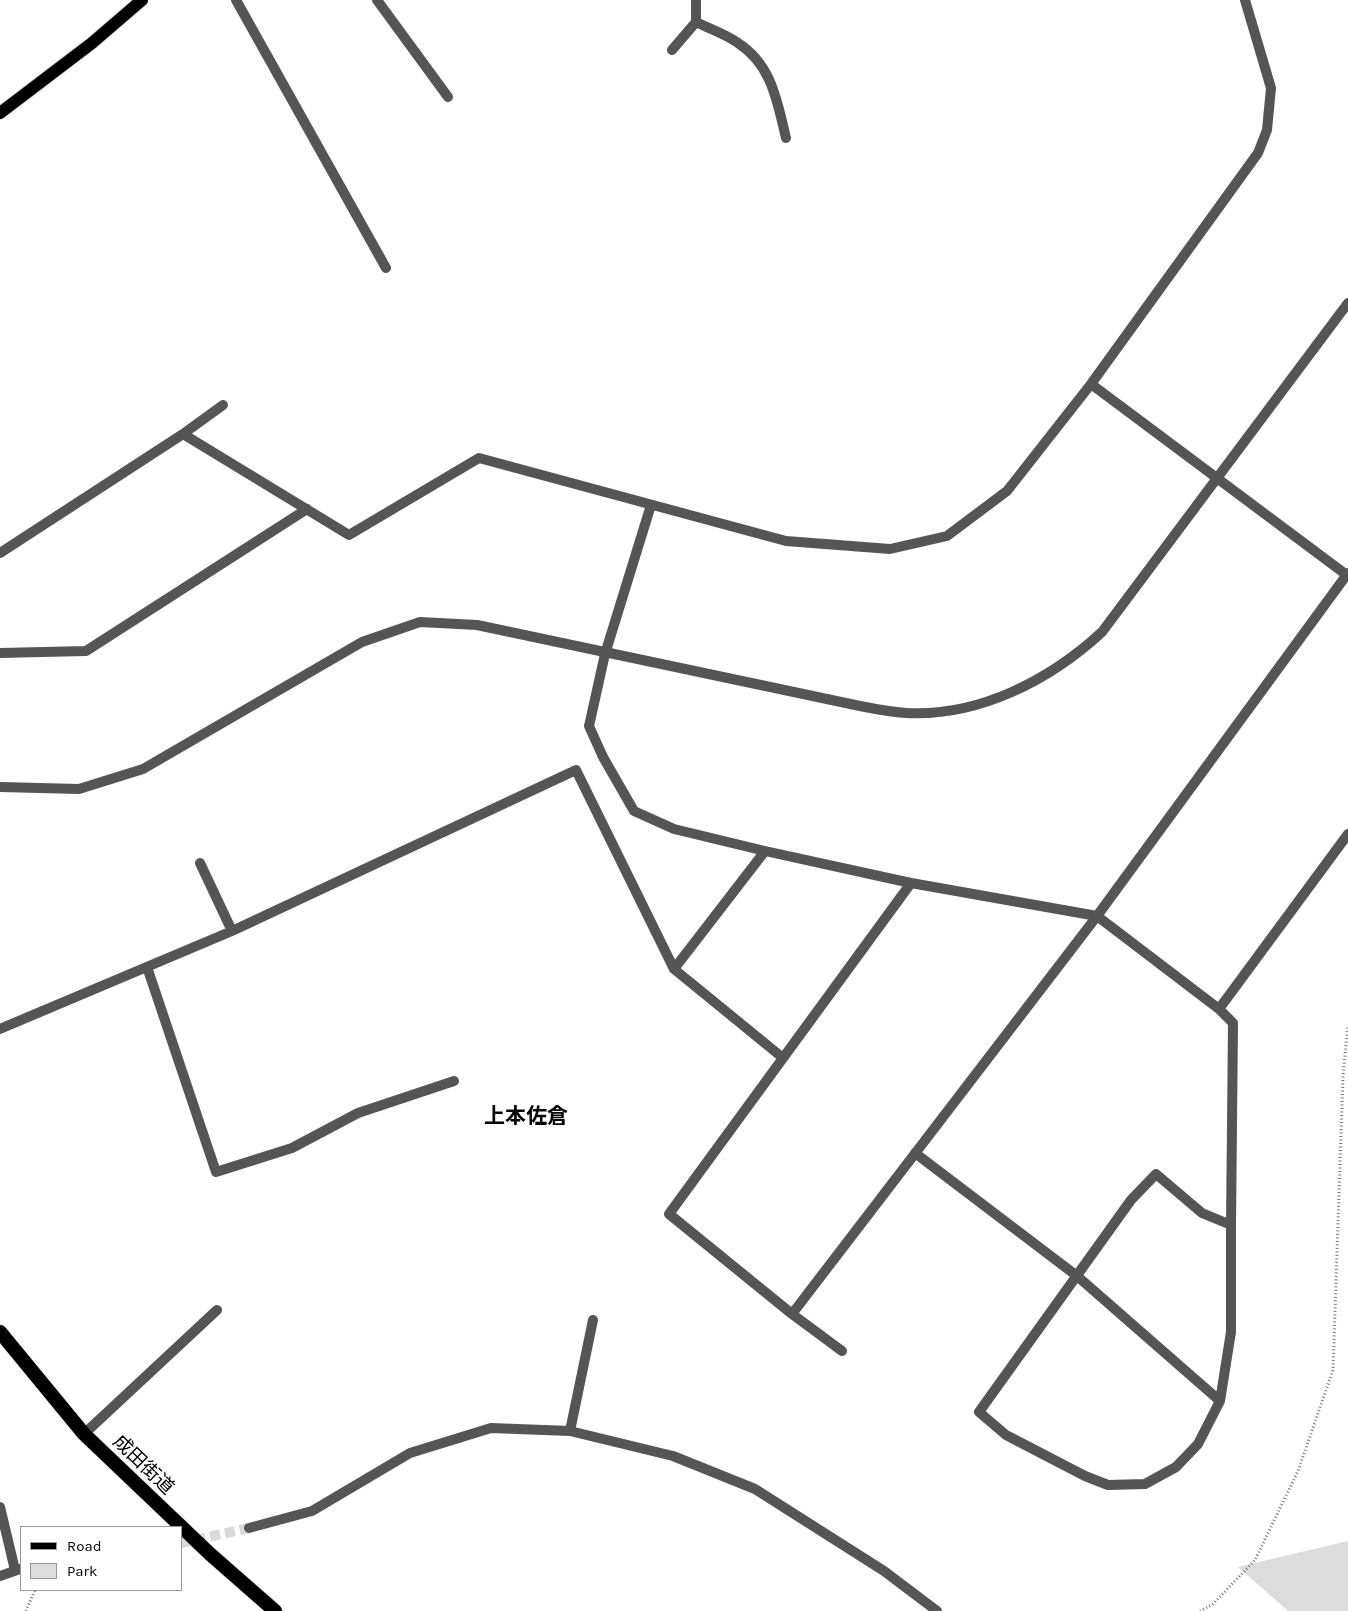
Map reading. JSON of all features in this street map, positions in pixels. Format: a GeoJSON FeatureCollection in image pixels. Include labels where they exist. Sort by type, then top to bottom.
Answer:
{"type":"FeatureCollection","features":[{"type":"Feature","properties":{"kind":"highway","name":"成田街道"},"geometry":{"type":"LineString","coordinates":[[0,1332],[84,1434],[181,1526]]}},
{"type":"Feature","properties":{"kind":"highway","name":"成田街道"},"geometry":{"type":"LineString","coordinates":[[182,1527],[275,1611]]}},
{"type":"Feature","properties":{"kind":"main road"},"geometry":{"type":"LineString","coordinates":[[0,113],[92,43],[142,0]]}},
{"type":"Feature","properties":{"kind":"street"},"geometry":{"type":"LineString","coordinates":[[236,0],[386,268]]}},
{"type":"Feature","properties":{"kind":"street"},"geometry":{"type":"LineString","coordinates":[[376,0],[448,97]]}},
{"type":"Feature","properties":{"kind":"street"},"geometry":{"type":"LineString","coordinates":[[672,50],[696,22],[696,0]]}},
{"type":"Feature","properties":{"kind":"street"},"geometry":{"type":"LineString","coordinates":[[183,434],[349,535],[479,458],[786,541],[890,549],[947,536],[1007,491],[1091,384],[1258,152],[1267,130],[1271,88],[1245,0]]}},
{"type":"Feature","properties":{"kind":"street"},"geometry":{"type":"LineString","coordinates":[[696,22],[738,43],[758,59],[773,84],[786,138]]}},
{"type":"Feature","properties":{"kind":"street"},"geometry":{"type":"LineString","coordinates":[[0,787],[79,789],[143,769],[362,642],[420,622],[477,625],[605,654],[860,706],[906,713],[939,711],[969,706],[1034,682],[1089,644],[1102,632],[1348,303]]}},
{"type":"Feature","properties":{"kind":"street"},"geometry":{"type":"LineString","coordinates":[[792,1314],[1097,916],[1348,575],[1091,384]]}},
{"type":"Feature","properties":{"kind":"street"},"geometry":{"type":"LineString","coordinates":[[0,553],[183,434],[223,405]]}},
{"type":"Feature","properties":{"kind":"street"},"geometry":{"type":"LineString","coordinates":[[651,505],[605,654],[589,726],[603,757],[634,812],[674,829],[765,851],[911,883],[1097,916],[1219,1009],[1233,1023],[1231,1332],[1220,1401],[1198,1444],[1176,1467],[1145,1484],[1108,1485],[1085,1476],[1006,1435],[979,1412],[1131,1200],[1156,1174],[1202,1213],[1231,1225]]}},
{"type":"Feature","properties":{"kind":"street"},"geometry":{"type":"LineString","coordinates":[[0,653],[86,652],[307,509]]}},
{"type":"Feature","properties":{"kind":"street"},"geometry":{"type":"LineString","coordinates":[[0,1029],[232,931],[576,770],[674,969],[783,1058]]}},
{"type":"Feature","properties":{"kind":"street"},"geometry":{"type":"LineString","coordinates":[[1219,1009],[1348,834]]}},
{"type":"Feature","properties":{"kind":"street"},"geometry":{"type":"LineString","coordinates":[[674,969],[765,851]]}},
{"type":"Feature","properties":{"kind":"street"},"geometry":{"type":"LineString","coordinates":[[200,863],[232,931]]}},
{"type":"Feature","properties":{"kind":"street"},"geometry":{"type":"LineString","coordinates":[[842,1351],[792,1314],[669,1214],[911,883]]}},
{"type":"Feature","properties":{"kind":"street"},"geometry":{"type":"LineString","coordinates":[[147,967],[216,1172],[292,1148],[358,1113],[454,1081]]}},
{"type":"Feature","properties":{"kind":"street"},"geometry":{"type":"LineString","coordinates":[[915,1154],[1077,1276],[1220,1401]]}},
{"type":"Feature","properties":{"kind":"street"},"geometry":{"type":"LineString","coordinates":[[84,1434],[217,1310]]}},
{"type":"Feature","properties":{"kind":"street"},"geometry":{"type":"LineString","coordinates":[[570,1432],[593,1320]]}},
{"type":"Feature","properties":{"kind":"street"},"geometry":{"type":"LineString","coordinates":[[248,1528],[312,1511],[410,1453],[491,1428],[570,1432],[673,1456],[755,1489],[884,1571],[937,1611]]}},
{"type":"Feature","properties":{"kind":"street"},"geometry":{"type":"LineString","coordinates":[[0,1507],[18,1569],[0,1576]]}},
{"type":"Feature","properties":{"kind":"path"},"geometry":{"type":"LineString","coordinates":[[1200,1611],[1213,1604],[1254,1560],[1298,1471],[1333,1370],[1343,1075],[1348,1025]]}},
{"type":"Feature","properties":{"kind":"path"},"geometry":{"type":"LineString","coordinates":[[26,1611],[35,1591]]}},
{"type":"Feature","properties":{"kind":"green space"},"geometry":{"type":"Polygon","coordinates":[[[1348,1541],[1348,1611],[1288,1611],[1238,1567],[1348,1541]]]}},
{"type":"Feature","properties":{"kind":"tunnel"},"geometry":{"type":"LineString","coordinates":[[182,1543],[249,1528]]}},
{"type":"Feature","properties":{"kind":"district","name":"上本佐倉"},"geometry":{"type":"Point","coordinates":[526,1117]}}]}
